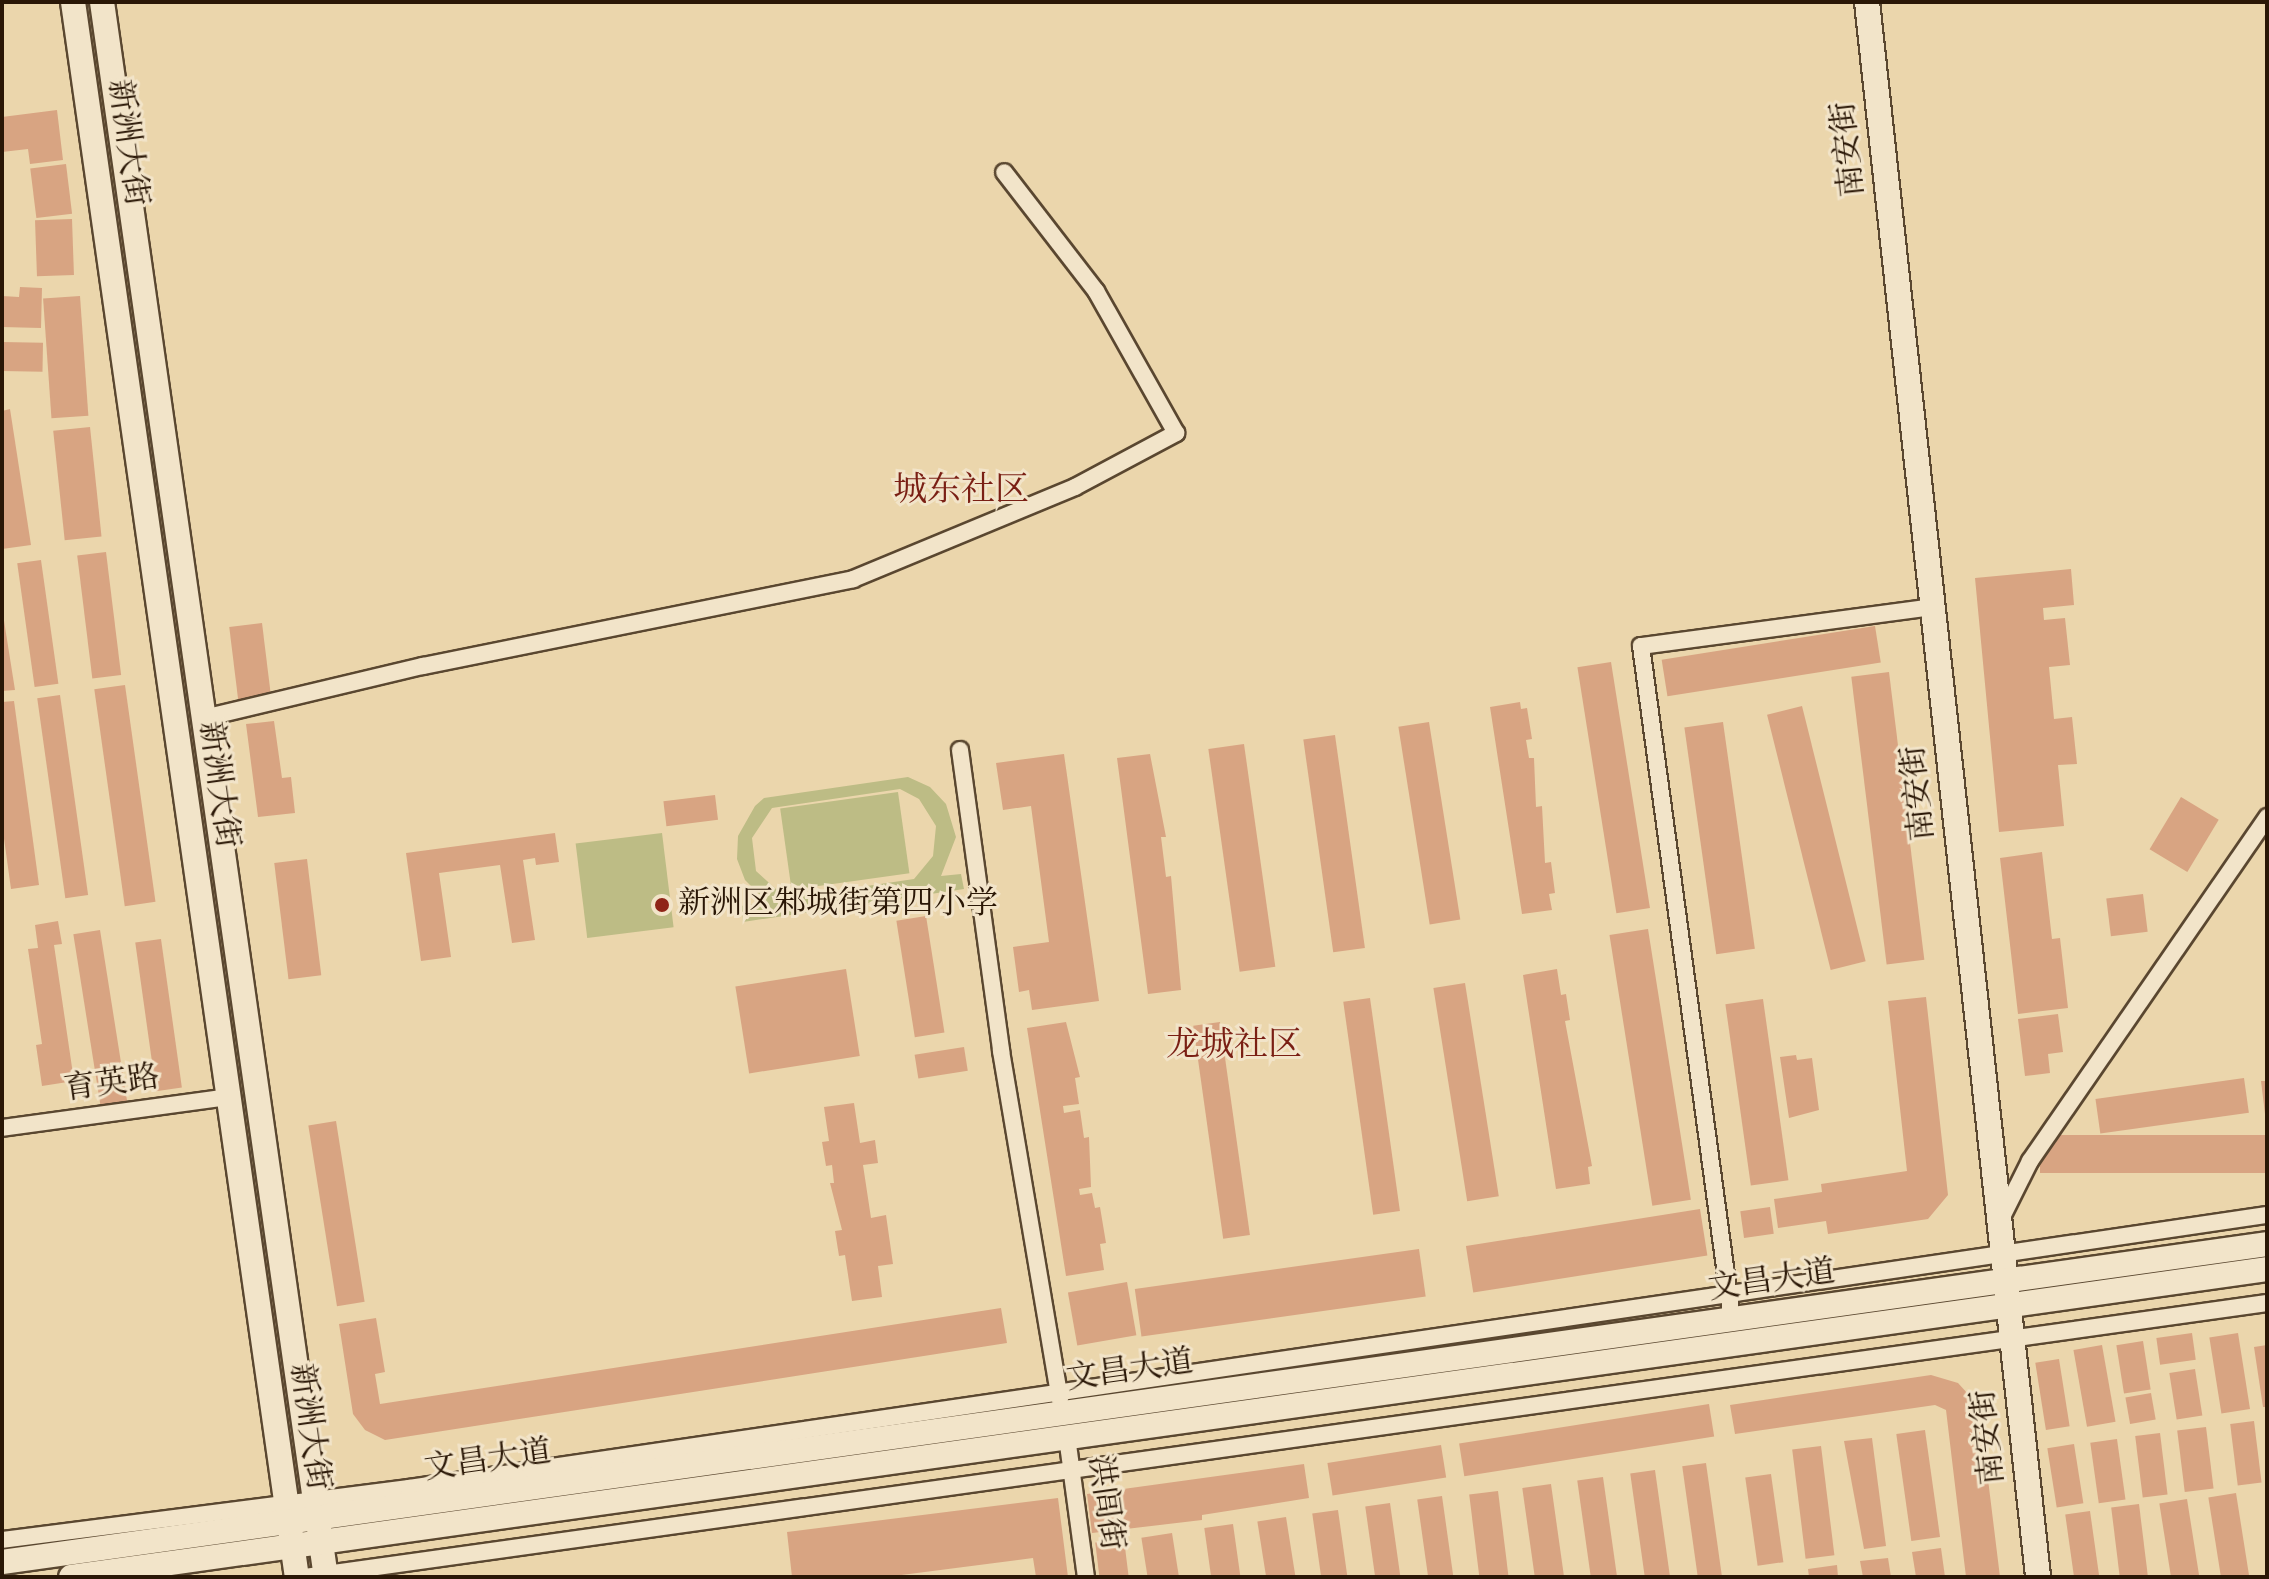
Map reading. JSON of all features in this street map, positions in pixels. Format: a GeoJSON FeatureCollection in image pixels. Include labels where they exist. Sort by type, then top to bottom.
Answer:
{"type":"FeatureCollection","features":[{"type":"Feature","properties":{"kind":"main road","name":"新洲大街"},"geometry":{"type":"LineString","coordinates":[[73,2],[297,1577]]}},
{"type":"Feature","properties":{"kind":"main road","name":"新洲大街"},"geometry":{"type":"LineString","coordinates":[[102,2],[318,1520],[319,1576]]}},
{"type":"Feature","properties":{"kind":"main road","name":"南安街"},"geometry":{"type":"LineString","coordinates":[[1867,2],[2038,1577]]}},
{"type":"Feature","properties":{"kind":"main road","name":"文昌大道"},"geometry":{"type":"LineString","coordinates":[[1063,1414],[2007,1293],[2267,1244]]}},
{"type":"Feature","properties":{"kind":"main road","name":"文昌大道"},"geometry":{"type":"LineString","coordinates":[[2,1562],[1732,1319],[2267,1269]]}},
{"type":"Feature","properties":{"kind":"main road","name":"文昌大道"},"geometry":{"type":"LineString","coordinates":[[71,1577],[289,1524]]}},
{"type":"Feature","properties":{"kind":"street"},"geometry":{"type":"LineString","coordinates":[[204,718],[423,666],[853,579],[1075,487],[1176,433],[1096,291],[1004,172]]}},
{"type":"Feature","properties":{"kind":"street"},"geometry":{"type":"LineString","coordinates":[[1732,1319],[1641,646],[1933,607]]}},
{"type":"Feature","properties":{"kind":"street","name":"洪闾街"},"geometry":{"type":"LineString","coordinates":[[960,750],[1001,1051],[1063,1414],[1086,1577]]}},
{"type":"Feature","properties":{"kind":"street"},"geometry":{"type":"LineString","coordinates":[[1999,1222],[2030,1161],[2267,817]]}},
{"type":"Feature","properties":{"kind":"street","name":"育英路"},"geometry":{"type":"LineString","coordinates":[[2,1128],[229,1097]]}},
{"type":"Feature","properties":{"kind":"street"},"geometry":{"type":"LineString","coordinates":[[2,1540],[289,1524],[1063,1414],[1728,1292],[2267,1215]]}},
{"type":"Feature","properties":{"kind":"street"},"geometry":{"type":"LineString","coordinates":[[319,1576],[2267,1303]]}},
{"type":"Feature","properties":{"kind":"shaded area"},"geometry":{"type":"Polygon","coordinates":[[[908,777],[930,787],[946,804],[956,837],[941,876],[961,874],[964,889],[743,922],[741,906],[767,902],[745,880],[737,859],[738,836],[755,806],[764,798],[908,777]],[[900,789],[772,808],[752,838],[756,871],[786,898],[914,879],[933,856],[936,826],[919,799],[900,789]]]}},
{"type":"Feature","properties":{"kind":"shaded area"},"geometry":{"type":"Polygon","coordinates":[[[898,792],[909,873],[792,890],[780,809],[898,792]]]}},
{"type":"Feature","properties":{"kind":"shaded area"},"geometry":{"type":"Polygon","coordinates":[[[662,833],[674,927],[587,938],[576,844],[662,833]]]}},
{"type":"Feature","properties":{"kind":"building"},"geometry":{"type":"Polygon","coordinates":[[[57,110],[63,160],[30,164],[28,149],[2,152],[2,117],[57,110]]]}},
{"type":"Feature","properties":{"kind":"building"},"geometry":{"type":"Polygon","coordinates":[[[66,164],[72,214],[36,218],[30,168],[66,164]]]}},
{"type":"Feature","properties":{"kind":"building"},"geometry":{"type":"Polygon","coordinates":[[[72,219],[74,275],[37,276],[35,220],[72,219]]]}},
{"type":"Feature","properties":{"kind":"building"},"geometry":{"type":"Polygon","coordinates":[[[20,287],[42,288],[41,328],[2,327],[2,296],[19,297],[20,287]]]}},
{"type":"Feature","properties":{"kind":"building"},"geometry":{"type":"Polygon","coordinates":[[[80,296],[88,416],[51,418],[43,299],[80,296]]]}},
{"type":"Feature","properties":{"kind":"building"},"geometry":{"type":"Polygon","coordinates":[[[2,342],[43,343],[42,372],[2,371],[2,342]]]}},
{"type":"Feature","properties":{"kind":"building"},"geometry":{"type":"Polygon","coordinates":[[[10,409],[31,545],[2,549],[2,411],[10,409]]]}},
{"type":"Feature","properties":{"kind":"building"},"geometry":{"type":"Polygon","coordinates":[[[90,427],[101,536],[65,540],[53,431],[90,427]]]}},
{"type":"Feature","properties":{"kind":"building"},"geometry":{"type":"Polygon","coordinates":[[[106,552],[121,675],[92,679],[77,556],[106,552]]]}},
{"type":"Feature","properties":{"kind":"building"},"geometry":{"type":"Polygon","coordinates":[[[41,560],[58,684],[35,687],[17,563],[41,560]]]}},
{"type":"Feature","properties":{"kind":"building"},"geometry":{"type":"Polygon","coordinates":[[[2071,569],[2074,605],[2043,608],[2044,620],[2065,618],[2070,665],[2049,667],[2054,719],[2072,717],[2077,764],[2058,765],[2064,826],[1999,832],[1975,578],[2071,569]]]}},
{"type":"Feature","properties":{"kind":"building"},"geometry":{"type":"Polygon","coordinates":[[[2,608],[15,690],[2,691],[2,608]]]}},
{"type":"Feature","properties":{"kind":"building"},"geometry":{"type":"Polygon","coordinates":[[[262,623],[271,695],[238,699],[229,627],[262,623]]]}},
{"type":"Feature","properties":{"kind":"building"},"geometry":{"type":"Polygon","coordinates":[[[1875,626],[1881,663],[1667,696],[1662,660],[1875,626]]]}},
{"type":"Feature","properties":{"kind":"building"},"geometry":{"type":"Polygon","coordinates":[[[1611,662],[1650,908],[1616,913],[1577,667],[1611,662]]]}},
{"type":"Feature","properties":{"kind":"building"},"geometry":{"type":"Polygon","coordinates":[[[1889,672],[1924,960],[1887,964],[1851,677],[1889,672]]]}},
{"type":"Feature","properties":{"kind":"building"},"geometry":{"type":"Polygon","coordinates":[[[125,685],[155,902],[125,906],[94,689],[125,685]]]}},
{"type":"Feature","properties":{"kind":"building"},"geometry":{"type":"Polygon","coordinates":[[[60,695],[88,895],[65,898],[37,698],[60,695]]]}},
{"type":"Feature","properties":{"kind":"building"},"geometry":{"type":"Polygon","coordinates":[[[14,701],[39,885],[11,889],[2,824],[2,702],[14,701]]]}},
{"type":"Feature","properties":{"kind":"building"},"geometry":{"type":"Polygon","coordinates":[[[1520,702],[1521,709],[1527,708],[1532,739],[1526,740],[1529,758],[1534,758],[1536,807],[1542,806],[1545,863],[1551,862],[1555,893],[1549,894],[1552,910],[1522,914],[1490,707],[1520,702]]]}},
{"type":"Feature","properties":{"kind":"building"},"geometry":{"type":"Polygon","coordinates":[[[1802,706],[1866,961],[1831,970],[1767,715],[1802,706]]]}},
{"type":"Feature","properties":{"kind":"building"},"geometry":{"type":"Polygon","coordinates":[[[274,721],[282,778],[291,777],[295,813],[258,817],[246,724],[274,721]]]}},
{"type":"Feature","properties":{"kind":"building"},"geometry":{"type":"Polygon","coordinates":[[[1429,722],[1460,920],[1430,924],[1398,727],[1429,722]]]}},
{"type":"Feature","properties":{"kind":"building"},"geometry":{"type":"Polygon","coordinates":[[[1723,722],[1755,949],[1716,954],[1684,727],[1723,722]]]}},
{"type":"Feature","properties":{"kind":"building"},"geometry":{"type":"Polygon","coordinates":[[[1335,735],[1365,948],[1333,952],[1303,739],[1335,735]]]}},
{"type":"Feature","properties":{"kind":"building"},"geometry":{"type":"Polygon","coordinates":[[[1244,744],[1275,967],[1240,972],[1208,749],[1244,744]]]}},
{"type":"Feature","properties":{"kind":"building"},"geometry":{"type":"Polygon","coordinates":[[[1064,754],[1099,1001],[1032,1010],[1029,990],[1019,992],[1013,947],[1049,942],[1031,806],[1003,810],[996,763],[1064,754]]]}},
{"type":"Feature","properties":{"kind":"building"},"geometry":{"type":"Polygon","coordinates":[[[1150,754],[1166,837],[1161,837],[1166,877],[1171,876],[1181,990],[1148,994],[1117,758],[1150,754]]]}},
{"type":"Feature","properties":{"kind":"building"},"geometry":{"type":"Polygon","coordinates":[[[715,795],[718,820],[666,826],[663,801],[715,795]]]}},
{"type":"Feature","properties":{"kind":"building"},"geometry":{"type":"Polygon","coordinates":[[[2181,797],[2219,820],[2187,872],[2150,849],[2181,797]]]}},
{"type":"Feature","properties":{"kind":"building"},"geometry":{"type":"Polygon","coordinates":[[[555,833],[559,862],[536,865],[535,858],[523,860],[535,940],[512,943],[500,865],[439,873],[451,957],[421,961],[406,853],[555,833]]]}},
{"type":"Feature","properties":{"kind":"building"},"geometry":{"type":"Polygon","coordinates":[[[2042,852],[2052,939],[2060,938],[2068,1008],[2018,1014],[2000,858],[2042,852]]]}},
{"type":"Feature","properties":{"kind":"building"},"geometry":{"type":"Polygon","coordinates":[[[307,859],[321,975],[289,979],[274,863],[307,859]]]}},
{"type":"Feature","properties":{"kind":"building"},"geometry":{"type":"Polygon","coordinates":[[[2143,894],[2148,932],[2111,936],[2106,899],[2143,894]]]}},
{"type":"Feature","properties":{"kind":"building"},"geometry":{"type":"Polygon","coordinates":[[[926,916],[944,1033],[915,1037],[896,921],[926,916]]]}},
{"type":"Feature","properties":{"kind":"building"},"geometry":{"type":"Polygon","coordinates":[[[58,921],[62,944],[54,945],[74,1081],[42,1086],[36,1045],[42,1044],[28,949],[38,948],[35,925],[58,921]]]}},
{"type":"Feature","properties":{"kind":"building"},"geometry":{"type":"Polygon","coordinates":[[[1648,929],[1691,1200],[1652,1206],[1609,935],[1648,929]]]}},
{"type":"Feature","properties":{"kind":"building"},"geometry":{"type":"Polygon","coordinates":[[[100,930],[127,1101],[100,1105],[73,934],[100,930]]]}},
{"type":"Feature","properties":{"kind":"building"},"geometry":{"type":"Polygon","coordinates":[[[161,939],[182,1088],[156,1091],[135,943],[161,939]]]}},
{"type":"Feature","properties":{"kind":"building"},"geometry":{"type":"Polygon","coordinates":[[[846,969],[860,1056],[749,1073],[735,987],[846,969]]]}},
{"type":"Feature","properties":{"kind":"building"},"geometry":{"type":"Polygon","coordinates":[[[1557,969],[1561,995],[1566,994],[1570,1020],[1565,1021],[1592,1166],[1588,1167],[1590,1184],[1556,1189],[1523,975],[1557,969]]]}},
{"type":"Feature","properties":{"kind":"building"},"geometry":{"type":"Polygon","coordinates":[[[1465,983],[1499,1196],[1467,1201],[1433,988],[1465,983]]]}},
{"type":"Feature","properties":{"kind":"building"},"geometry":{"type":"Polygon","coordinates":[[[1926,997],[1948,1195],[1928,1219],[1828,1234],[1826,1221],[1778,1228],[1774,1199],[1822,1192],[1821,1184],[1907,1171],[1888,1001],[1926,997]]]}},
{"type":"Feature","properties":{"kind":"building"},"geometry":{"type":"Polygon","coordinates":[[[1370,998],[1400,1211],[1373,1215],[1343,1002],[1370,998]]]}},
{"type":"Feature","properties":{"kind":"building"},"geometry":{"type":"Polygon","coordinates":[[[1763,999],[1788,1180],[1751,1186],[1725,1004],[1763,999]]]}},
{"type":"Feature","properties":{"kind":"building"},"geometry":{"type":"Polygon","coordinates":[[[2058,1014],[2063,1052],[2048,1054],[2050,1073],[2025,1076],[2018,1019],[2058,1014]]]}},
{"type":"Feature","properties":{"kind":"building"},"geometry":{"type":"Polygon","coordinates":[[[1066,1022],[1080,1077],[1075,1078],[1079,1104],[1063,1106],[1064,1113],[1080,1110],[1084,1138],[1089,1137],[1091,1187],[1079,1189],[1080,1195],[1092,1193],[1095,1208],[1100,1207],[1106,1243],[1100,1244],[1104,1270],[1066,1276],[1027,1028],[1066,1022]]]}},
{"type":"Feature","properties":{"kind":"building"},"geometry":{"type":"Polygon","coordinates":[[[1220,1022],[1250,1235],[1223,1239],[1193,1026],[1220,1022]]]}},
{"type":"Feature","properties":{"kind":"building"},"geometry":{"type":"Polygon","coordinates":[[[964,1047],[968,1071],[918,1079],[915,1055],[964,1047]]]}},
{"type":"Feature","properties":{"kind":"building"},"geometry":{"type":"Polygon","coordinates":[[[1796,1055],[1797,1060],[1812,1058],[1819,1110],[1789,1118],[1780,1057],[1796,1055]]]}},
{"type":"Feature","properties":{"kind":"building"},"geometry":{"type":"Polygon","coordinates":[[[2244,1078],[2249,1113],[2100,1134],[2095,1099],[2244,1078]]]}},
{"type":"Feature","properties":{"kind":"building"},"geometry":{"type":"Polygon","coordinates":[[[2261,1081],[2267,1081],[2267,1114],[2265,1114],[2261,1081]]]}},
{"type":"Feature","properties":{"kind":"building"},"geometry":{"type":"Polygon","coordinates":[[[854,1103],[860,1143],[875,1140],[878,1163],[863,1165],[871,1218],[886,1215],[893,1264],[878,1266],[882,1297],[852,1301],[845,1255],[839,1256],[835,1231],[842,1230],[830,1183],[834,1183],[832,1165],[826,1166],[822,1142],[829,1141],[824,1107],[854,1103]]]}},
{"type":"Feature","properties":{"kind":"building"},"geometry":{"type":"Polygon","coordinates":[[[336,1121],[365,1302],[337,1306],[308,1125],[336,1121]]]}},
{"type":"Feature","properties":{"kind":"building"},"geometry":{"type":"Polygon","coordinates":[[[2040,1135],[2267,1135],[2267,1173],[2040,1173],[2040,1135]]]}},
{"type":"Feature","properties":{"kind":"building"},"geometry":{"type":"Polygon","coordinates":[[[1770,1207],[1774,1234],[1744,1238],[1740,1211],[1770,1207]]]}},
{"type":"Feature","properties":{"kind":"building"},"geometry":{"type":"Polygon","coordinates":[[[1700,1209],[1707,1255],[1473,1292],[1466,1246],[1700,1209]]]}},
{"type":"Feature","properties":{"kind":"building"},"geometry":{"type":"Polygon","coordinates":[[[1419,1249],[1426,1297],[1141,1336],[1135,1289],[1419,1249]]]}},
{"type":"Feature","properties":{"kind":"building"},"geometry":{"type":"Polygon","coordinates":[[[1127,1282],[1136,1335],[1077,1346],[1068,1292],[1127,1282]]]}},
{"type":"Feature","properties":{"kind":"building"},"geometry":{"type":"Polygon","coordinates":[[[1001,1308],[1007,1343],[385,1440],[365,1430],[353,1414],[339,1324],[376,1318],[385,1372],[375,1374],[380,1404],[1001,1308]]]}},
{"type":"Feature","properties":{"kind":"building"},"geometry":{"type":"Polygon","coordinates":[[[2192,1333],[2196,1360],[2160,1365],[2156,1338],[2192,1333]]]}},
{"type":"Feature","properties":{"kind":"building"},"geometry":{"type":"Polygon","coordinates":[[[2238,1333],[2250,1409],[2221,1414],[2209,1338],[2238,1333]]]}},
{"type":"Feature","properties":{"kind":"building"},"geometry":{"type":"Polygon","coordinates":[[[2143,1341],[2151,1389],[2124,1394],[2116,1345],[2143,1341]]]}},
{"type":"Feature","properties":{"kind":"building"},"geometry":{"type":"Polygon","coordinates":[[[2102,1345],[2116,1422],[2087,1427],[2073,1350],[2102,1345]]]}},
{"type":"Feature","properties":{"kind":"building"},"geometry":{"type":"Polygon","coordinates":[[[2267,1345],[2267,1407],[2263,1407],[2254,1347],[2267,1345]]]}},
{"type":"Feature","properties":{"kind":"building"},"geometry":{"type":"Polygon","coordinates":[[[2059,1359],[2070,1426],[2046,1430],[2035,1363],[2059,1359]]]}},
{"type":"Feature","properties":{"kind":"building"},"geometry":{"type":"Polygon","coordinates":[[[2195,1369],[2202,1415],[2177,1419],[2169,1373],[2195,1369]]]}},
{"type":"Feature","properties":{"kind":"building"},"geometry":{"type":"Polygon","coordinates":[[[1931,1375],[1958,1383],[1979,1406],[2000,1577],[1966,1577],[1946,1410],[1935,1405],[1735,1434],[1730,1405],[1931,1375]]]}},
{"type":"Feature","properties":{"kind":"building"},"geometry":{"type":"Polygon","coordinates":[[[2151,1393],[2156,1420],[2130,1424],[2125,1398],[2151,1393]]]}},
{"type":"Feature","properties":{"kind":"building"},"geometry":{"type":"Polygon","coordinates":[[[1709,1404],[1714,1437],[1464,1476],[1459,1444],[1709,1404]]]}},
{"type":"Feature","properties":{"kind":"building"},"geometry":{"type":"Polygon","coordinates":[[[2254,1421],[2262,1483],[2238,1485],[2230,1424],[2254,1421]]]}},
{"type":"Feature","properties":{"kind":"building"},"geometry":{"type":"Polygon","coordinates":[[[2206,1427],[2214,1489],[2185,1492],[2177,1431],[2206,1427]]]}},
{"type":"Feature","properties":{"kind":"building"},"geometry":{"type":"Polygon","coordinates":[[[1925,1430],[1940,1537],[1911,1541],[1896,1434],[1925,1430]]]}},
{"type":"Feature","properties":{"kind":"building"},"geometry":{"type":"Polygon","coordinates":[[[2160,1433],[2168,1495],[2143,1498],[2135,1436],[2160,1433]]]}},
{"type":"Feature","properties":{"kind":"building"},"geometry":{"type":"Polygon","coordinates":[[[1872,1438],[1886,1546],[1864,1549],[1844,1441],[1872,1438]]]}},
{"type":"Feature","properties":{"kind":"building"},"geometry":{"type":"Polygon","coordinates":[[[2117,1439],[2125,1499],[2099,1503],[2090,1443],[2117,1439]]]}},
{"type":"Feature","properties":{"kind":"building"},"geometry":{"type":"Polygon","coordinates":[[[2074,1444],[2083,1503],[2057,1507],[2047,1448],[2074,1444]]]}},
{"type":"Feature","properties":{"kind":"building"},"geometry":{"type":"Polygon","coordinates":[[[1441,1445],[1446,1478],[1333,1496],[1327,1463],[1441,1445]]]}},
{"type":"Feature","properties":{"kind":"building"},"geometry":{"type":"Polygon","coordinates":[[[1821,1446],[1834,1555],[1806,1559],[1792,1450],[1821,1446]]]}},
{"type":"Feature","properties":{"kind":"building"},"geometry":{"type":"Polygon","coordinates":[[[1706,1463],[1722,1575],[1698,1577],[1682,1466],[1706,1463]]]}},
{"type":"Feature","properties":{"kind":"building"},"geometry":{"type":"Polygon","coordinates":[[[1304,1464],[1309,1498],[1202,1515],[1202,1520],[1092,1533],[1087,1494],[1304,1464]]]}},
{"type":"Feature","properties":{"kind":"building"},"geometry":{"type":"Polygon","coordinates":[[[1655,1470],[1670,1577],[1645,1577],[1630,1473],[1655,1470]]]}},
{"type":"Feature","properties":{"kind":"building"},"geometry":{"type":"Polygon","coordinates":[[[1771,1474],[1783,1562],[1758,1566],[1745,1478],[1771,1474]]]}},
{"type":"Feature","properties":{"kind":"building"},"geometry":{"type":"Polygon","coordinates":[[[1603,1477],[1617,1577],[1591,1577],[1577,1481],[1603,1477]]]}},
{"type":"Feature","properties":{"kind":"building"},"geometry":{"type":"Polygon","coordinates":[[[1551,1484],[1564,1577],[1535,1577],[1522,1488],[1551,1484]]]}},
{"type":"Feature","properties":{"kind":"building"},"geometry":{"type":"Polygon","coordinates":[[[1498,1491],[1509,1577],[1479,1577],[1469,1495],[1498,1491]]]}},
{"type":"Feature","properties":{"kind":"building"},"geometry":{"type":"Polygon","coordinates":[[[2236,1493],[2249,1577],[2221,1577],[2208,1497],[2236,1493]]]}},
{"type":"Feature","properties":{"kind":"building"},"geometry":{"type":"Polygon","coordinates":[[[1442,1496],[1453,1577],[1428,1577],[1417,1499],[1442,1496]]]}},
{"type":"Feature","properties":{"kind":"building"},"geometry":{"type":"Polygon","coordinates":[[[1058,1498],[1068,1577],[1036,1577],[1033,1558],[886,1577],[792,1577],[787,1532],[1058,1498]]]}},
{"type":"Feature","properties":{"kind":"building"},"geometry":{"type":"Polygon","coordinates":[[[2187,1499],[2199,1577],[2171,1577],[2159,1503],[2187,1499]]]}},
{"type":"Feature","properties":{"kind":"building"},"geometry":{"type":"Polygon","coordinates":[[[1390,1503],[1400,1577],[1375,1577],[1365,1506],[1390,1503]]]}},
{"type":"Feature","properties":{"kind":"building"},"geometry":{"type":"Polygon","coordinates":[[[2139,1504],[2148,1577],[2120,1577],[2111,1507],[2139,1504]]]}},
{"type":"Feature","properties":{"kind":"building"},"geometry":{"type":"Polygon","coordinates":[[[1338,1510],[1347,1577],[1321,1577],[1312,1514],[1338,1510]]]}},
{"type":"Feature","properties":{"kind":"building"},"geometry":{"type":"Polygon","coordinates":[[[2090,1511],[2099,1577],[2074,1577],[2065,1514],[2090,1511]]]}},
{"type":"Feature","properties":{"kind":"building"},"geometry":{"type":"Polygon","coordinates":[[[1286,1517],[1296,1577],[1266,1577],[1257,1522],[1286,1517]]]}},
{"type":"Feature","properties":{"kind":"building"},"geometry":{"type":"Polygon","coordinates":[[[1233,1524],[1240,1576],[1211,1577],[1204,1528],[1233,1524]]]}},
{"type":"Feature","properties":{"kind":"building"},"geometry":{"type":"Polygon","coordinates":[[[1172,1533],[1179,1577],[1148,1577],[1141,1538],[1172,1533]]]}},
{"type":"Feature","properties":{"kind":"building"},"geometry":{"type":"Polygon","coordinates":[[[1124,1539],[1129,1577],[1099,1577],[1095,1543],[1124,1539]]]}},
{"type":"Feature","properties":{"kind":"building"},"geometry":{"type":"Polygon","coordinates":[[[1941,1548],[1945,1577],[1916,1577],[1912,1552],[1941,1548]]]}},
{"type":"Feature","properties":{"kind":"building"},"geometry":{"type":"Polygon","coordinates":[[[1888,1558],[1891,1577],[1863,1577],[1860,1561],[1888,1558]]]}},
{"type":"Feature","properties":{"kind":"building"},"geometry":{"type":"Polygon","coordinates":[[[1837,1565],[1838,1577],[1809,1577],[1808,1569],[1837,1565]]]}},
{"type":"Feature","properties":{"kind":"place","name":"新洲区邾城街第四小学"},"geometry":{"type":"Point","coordinates":[662,905]}},
{"type":"Feature","properties":{"kind":"district","name":"城东社区"},"geometry":{"type":"Point","coordinates":[961,492]}},
{"type":"Feature","properties":{"kind":"district","name":"龙城社区"},"geometry":{"type":"Point","coordinates":[1234,1047]}}]}
